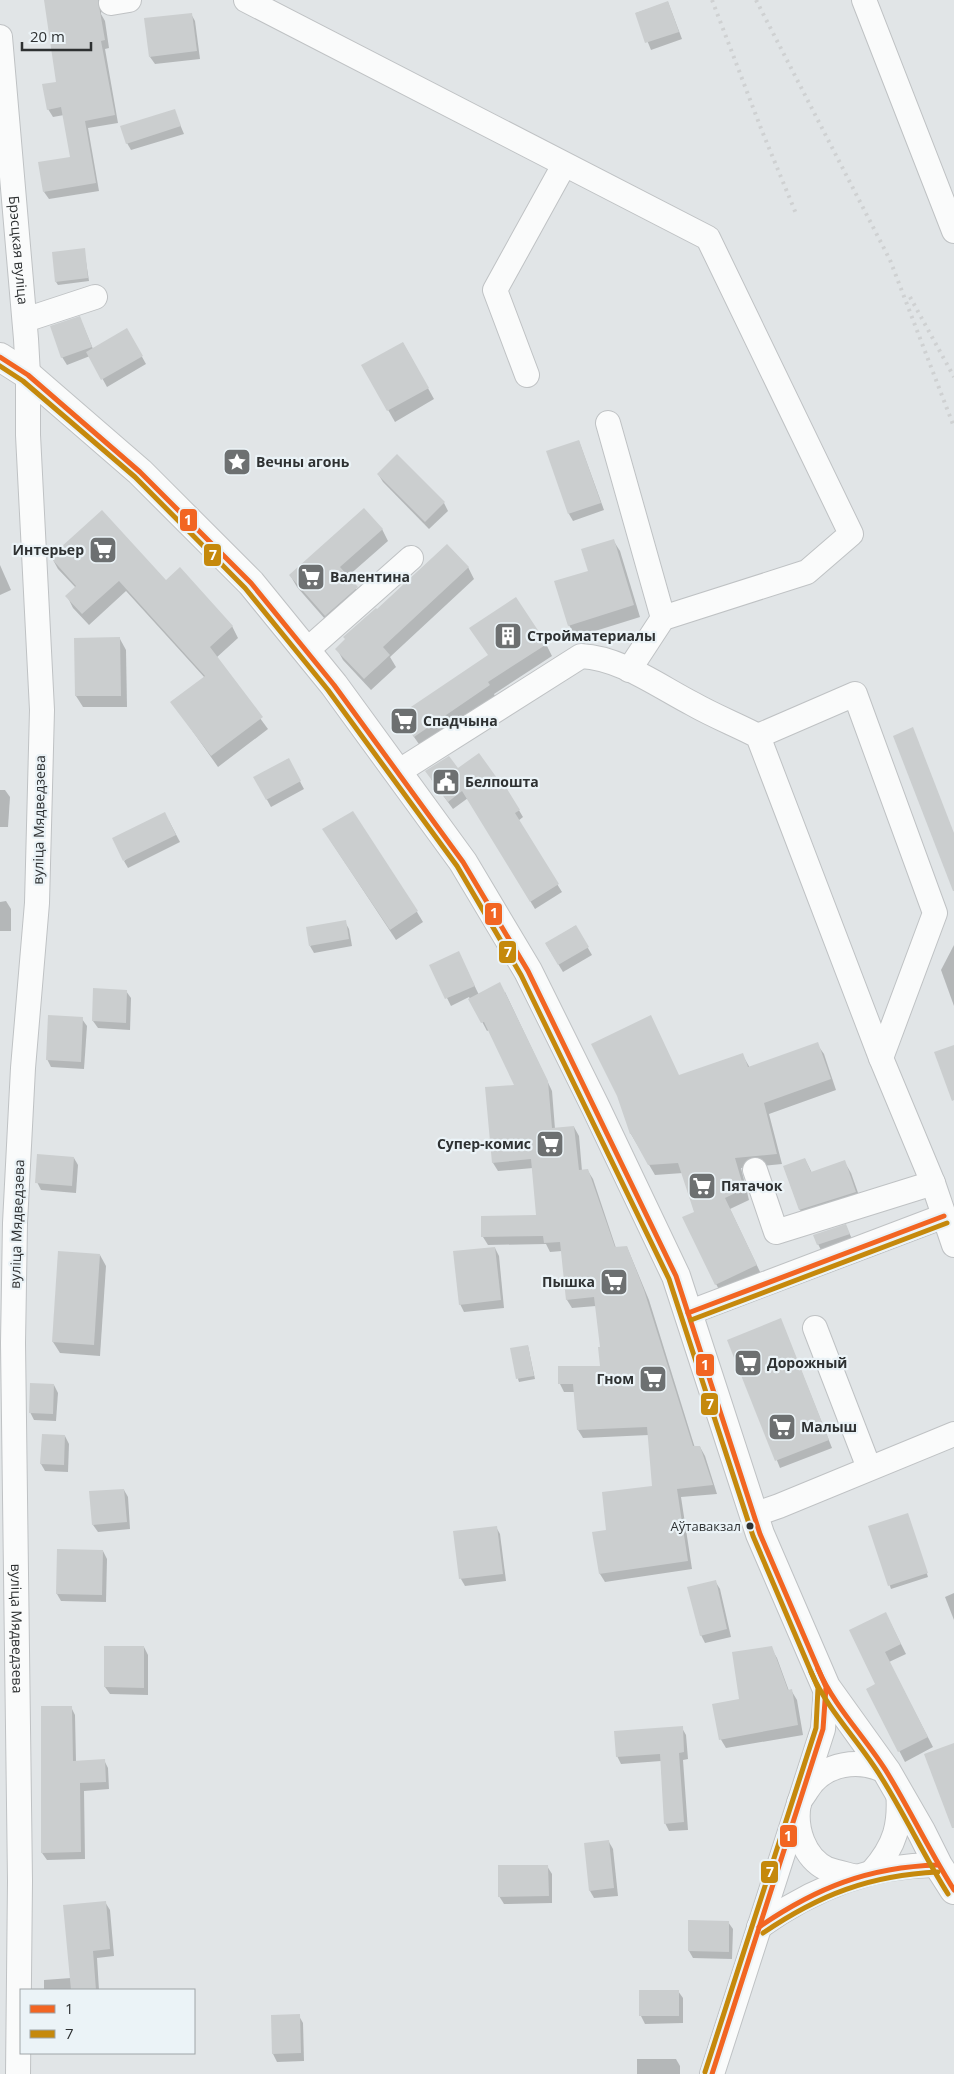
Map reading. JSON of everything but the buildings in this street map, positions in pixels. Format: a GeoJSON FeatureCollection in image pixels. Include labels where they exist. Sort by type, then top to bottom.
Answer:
{"type":"FeatureCollection","features":[{"type":"Feature","properties":{"kind":"main road"},"geometry":{"type":"LineString","coordinates":[[0,357],[28,374],[140,472],[251,583],[334,686],[463,862],[528,972],[596,1108],[676,1276],[760,1534],[826,1687],[892,1780],[938,1865],[954,1890]]}},
{"type":"Feature","properties":{"kind":"street"},"geometry":{"type":"LineString","coordinates":[[246,0],[708,238],[851,534],[807,572],[663,618],[629,670]]}},
{"type":"Feature","properties":{"kind":"street"},"geometry":{"type":"LineString","coordinates":[[864,0],[954,230]]}},
{"type":"Feature","properties":{"kind":"street","name":"Брэсцкая вуліца"},"geometry":{"type":"LineString","coordinates":[[0,37],[28,374]]}},
{"type":"Feature","properties":{"kind":"street"},"geometry":{"type":"LineString","coordinates":[[527,376],[495,290],[564,165]]}},
{"type":"Feature","properties":{"kind":"street"},"geometry":{"type":"LineString","coordinates":[[25,320],[95,297]]}},
{"type":"Feature","properties":{"kind":"street","name":"вуліца Мядведзева"},"geometry":{"type":"LineString","coordinates":[[18,2074],[20,1880],[13,1343],[15,1223],[23,1068],[37,903],[42,710],[28,434],[28,374]]}},
{"type":"Feature","properties":{"kind":"street"},"geometry":{"type":"LineString","coordinates":[[608,423],[663,618]]}},
{"type":"Feature","properties":{"kind":"street"},"geometry":{"type":"LineString","coordinates":[[306,651],[410,558]]}},
{"type":"Feature","properties":{"kind":"street"},"geometry":{"type":"LineString","coordinates":[[398,772],[581,656],[598,657],[629,670],[694,705],[758,736],[882,1058],[933,1183],[954,1245]]}},
{"type":"Feature","properties":{"kind":"street"},"geometry":{"type":"LineString","coordinates":[[758,736],[855,694],[935,913],[882,1058]]}},
{"type":"Feature","properties":{"kind":"street"},"geometry":{"type":"LineString","coordinates":[[755,1170],[776,1232],[933,1183]]}},
{"type":"Feature","properties":{"kind":"street"},"geometry":{"type":"LineString","coordinates":[[688,1313],[944,1216]]}},
{"type":"Feature","properties":{"kind":"street"},"geometry":{"type":"LineString","coordinates":[[815,1328],[869,1468]]}},
{"type":"Feature","properties":{"kind":"street"},"geometry":{"type":"LineString","coordinates":[[754,1515],[954,1434]]}},
{"type":"Feature","properties":{"kind":"street"},"geometry":{"type":"LineString","coordinates":[[712,2074],[823,1729],[826,1687]]}},
{"type":"Feature","properties":{"kind":"street"},"geometry":{"type":"LineString","coordinates":[[860,1763],[875,1766],[892,1780],[899,1807],[898,1827],[888,1852],[862,1874],[827,1868],[804,1848],[799,1831],[799,1803],[811,1783],[818,1777],[843,1765],[860,1763]]}},
{"type":"Feature","properties":{"kind":"street"},"geometry":{"type":"LineString","coordinates":[[759,1927],[784,1909],[862,1874],[903,1866],[938,1865]]}},
{"type":"Feature","properties":{"kind":"railway"},"geometry":{"type":"LineString","coordinates":[[712,0],[797,216]]}},
{"type":"Feature","properties":{"kind":"railway"},"geometry":{"type":"LineString","coordinates":[[756,0],[890,260],[954,427]]}},
{"type":"Feature","properties":{"kind":"railway"},"geometry":{"type":"LineString","coordinates":[[910,297],[954,377]]}},
{"type":"Feature","properties":{"kind":"transit line","name":"1"},"geometry":{"type":"LineString","coordinates":[[0,357],[28,375],[140,472],[251,583],[334,685],[463,862],[528,971],[676,1276],[760,1534],[826,1687],[823,1729],[712,2074]]}},
{"type":"Feature","properties":{"kind":"transit line","name":"7"},"geometry":{"type":"LineString","coordinates":[[0,366],[23,381],[135,477],[245,588],[328,690],[457,866],[521,975],[669,1279],[753,1536],[818,1688],[816,1728],[705,2072]]}},
{"type":"Feature","properties":{"kind":"transit line","name":"1"},"geometry":{"type":"LineString","coordinates":[[688,1313],[944,1216]]}},
{"type":"Feature","properties":{"kind":"transit line","name":"7"},"geometry":{"type":"LineString","coordinates":[[691,1320],[947,1223]]}},
{"type":"Feature","properties":{"kind":"transit line","name":"1"},"geometry":{"type":"LineString","coordinates":[[818,1669],[833,1697],[888,1774],[954,1890]]}},
{"type":"Feature","properties":{"kind":"transit line","name":"7"},"geometry":{"type":"LineString","coordinates":[[811,1672],[826,1700],[881,1777],[948,1894]]}},
{"type":"Feature","properties":{"kind":"transit line","name":"1"},"geometry":{"type":"LineString","coordinates":[[759,1927],[801,1901],[844,1882],[889,1870],[938,1865]]}},
{"type":"Feature","properties":{"kind":"transit line","name":"7"},"geometry":{"type":"LineString","coordinates":[[763,1933],[804,1908],[846,1889],[890,1877],[938,1872]]}},
{"type":"Feature","properties":{"kind":"place","name":"Вечны агонь"},"geometry":{"type":"Point","coordinates":[237,462]}},
{"type":"Feature","properties":{"kind":"place","name":"Интерьер"},"geometry":{"type":"Point","coordinates":[103,550]}},
{"type":"Feature","properties":{"kind":"place","name":"Валентина"},"geometry":{"type":"Point","coordinates":[311,577]}},
{"type":"Feature","properties":{"kind":"place","name":"Стройматериалы"},"geometry":{"type":"Point","coordinates":[508,636]}},
{"type":"Feature","properties":{"kind":"place","name":"Спадчына"},"geometry":{"type":"Point","coordinates":[404,721]}},
{"type":"Feature","properties":{"kind":"place","name":"Белпошта"},"geometry":{"type":"Point","coordinates":[446,782]}},
{"type":"Feature","properties":{"kind":"place","name":"Супер-комис"},"geometry":{"type":"Point","coordinates":[550,1144]}},
{"type":"Feature","properties":{"kind":"place","name":"Пятачок"},"geometry":{"type":"Point","coordinates":[702,1186]}},
{"type":"Feature","properties":{"kind":"place","name":"Пышка"},"geometry":{"type":"Point","coordinates":[614,1282]}},
{"type":"Feature","properties":{"kind":"place","name":"Дорожный"},"geometry":{"type":"Point","coordinates":[748,1363]}},
{"type":"Feature","properties":{"kind":"place","name":"Гном"},"geometry":{"type":"Point","coordinates":[653,1379]}},
{"type":"Feature","properties":{"kind":"place","name":"Малыш"},"geometry":{"type":"Point","coordinates":[782,1427]}},
{"type":"Feature","properties":{"kind":"place","name":"Аўтавакзал"},"geometry":{"type":"Point","coordinates":[750,1526]}}]}
